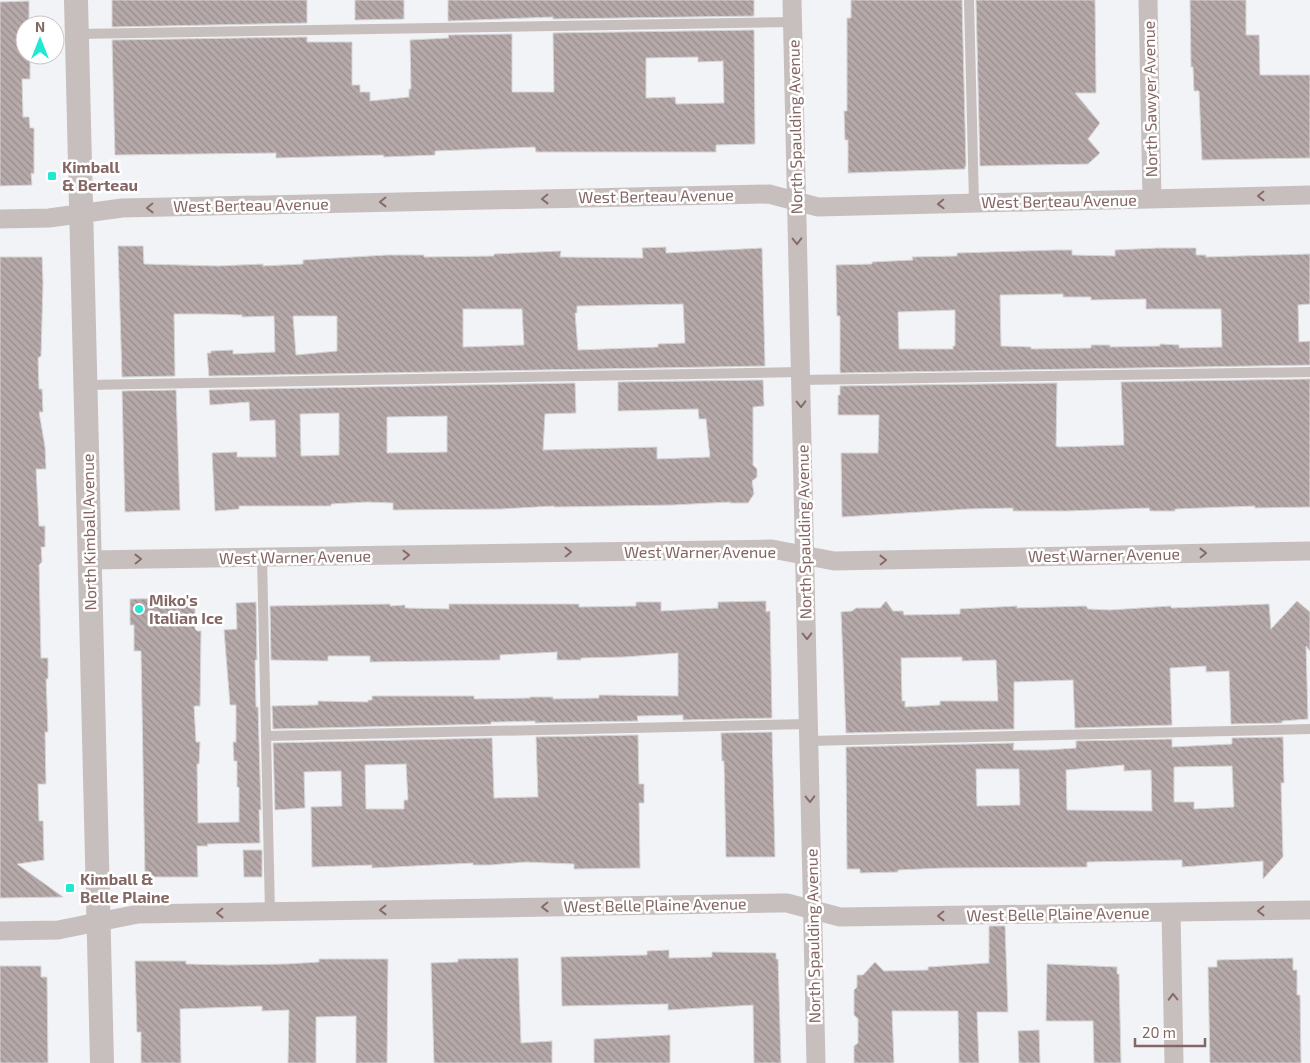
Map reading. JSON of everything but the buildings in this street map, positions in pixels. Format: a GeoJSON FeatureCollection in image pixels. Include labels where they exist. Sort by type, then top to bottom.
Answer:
{"type":"FeatureCollection","features":[{"type":"Feature","properties":{"kind":"street","name":"North Kimball Avenue"},"geometry":{"type":"LineString","coordinates":[[76,0],[102,1063]]}},
{"type":"Feature","properties":{"kind":"street","name":"North Spaulding Avenue"},"geometry":{"type":"LineString","coordinates":[[792,0],[816,1063]]}},
{"type":"Feature","properties":{"kind":"street","name":"North Sawyer Avenue"},"geometry":{"type":"LineString","coordinates":[[1148,0],[1152,199]]}},
{"type":"Feature","properties":{"kind":"street","name":"West Berteau Avenue"},"geometry":{"type":"LineString","coordinates":[[0,219],[39,218],[122,208],[769,194],[818,207],[1310,195]]}},
{"type":"Feature","properties":{"kind":"street","name":"West Warner Avenue"},"geometry":{"type":"LineString","coordinates":[[90,560],[772,549],[834,560],[1310,551]]}},
{"type":"Feature","properties":{"kind":"street","name":"West Belle Plaine Avenue"},"geometry":{"type":"LineString","coordinates":[[0,931],[58,930],[138,914],[780,903],[787,903],[840,917],[1310,910]]}},
{"type":"Feature","properties":{"kind":"street"},"geometry":{"type":"LineString","coordinates":[[1171,912],[1174,1063]]}},
{"type":"Feature","properties":{"kind":"lane"},"geometry":{"type":"LineString","coordinates":[[969,0],[974,203]]}},
{"type":"Feature","properties":{"kind":"lane"},"geometry":{"type":"LineString","coordinates":[[77,34],[792,22]]}},
{"type":"Feature","properties":{"kind":"lane"},"geometry":{"type":"LineString","coordinates":[[86,384],[1310,372]]}},
{"type":"Feature","properties":{"kind":"lane"},"geometry":{"type":"LineString","coordinates":[[262,557],[270,912]]}},
{"type":"Feature","properties":{"kind":"lane"},"geometry":{"type":"LineString","coordinates":[[266,736],[1310,729]]}},
{"type":"Feature","properties":{"kind":"place","name":"Kimball & Berteau"},"geometry":{"type":"Point","coordinates":[52,176]}},
{"type":"Feature","properties":{"kind":"place","name":"Miko's Italian Ice"},"geometry":{"type":"Point","coordinates":[139,609]}},
{"type":"Feature","properties":{"kind":"place","name":"Kimball & Belle Plaine"},"geometry":{"type":"Point","coordinates":[70,888]}}]}
